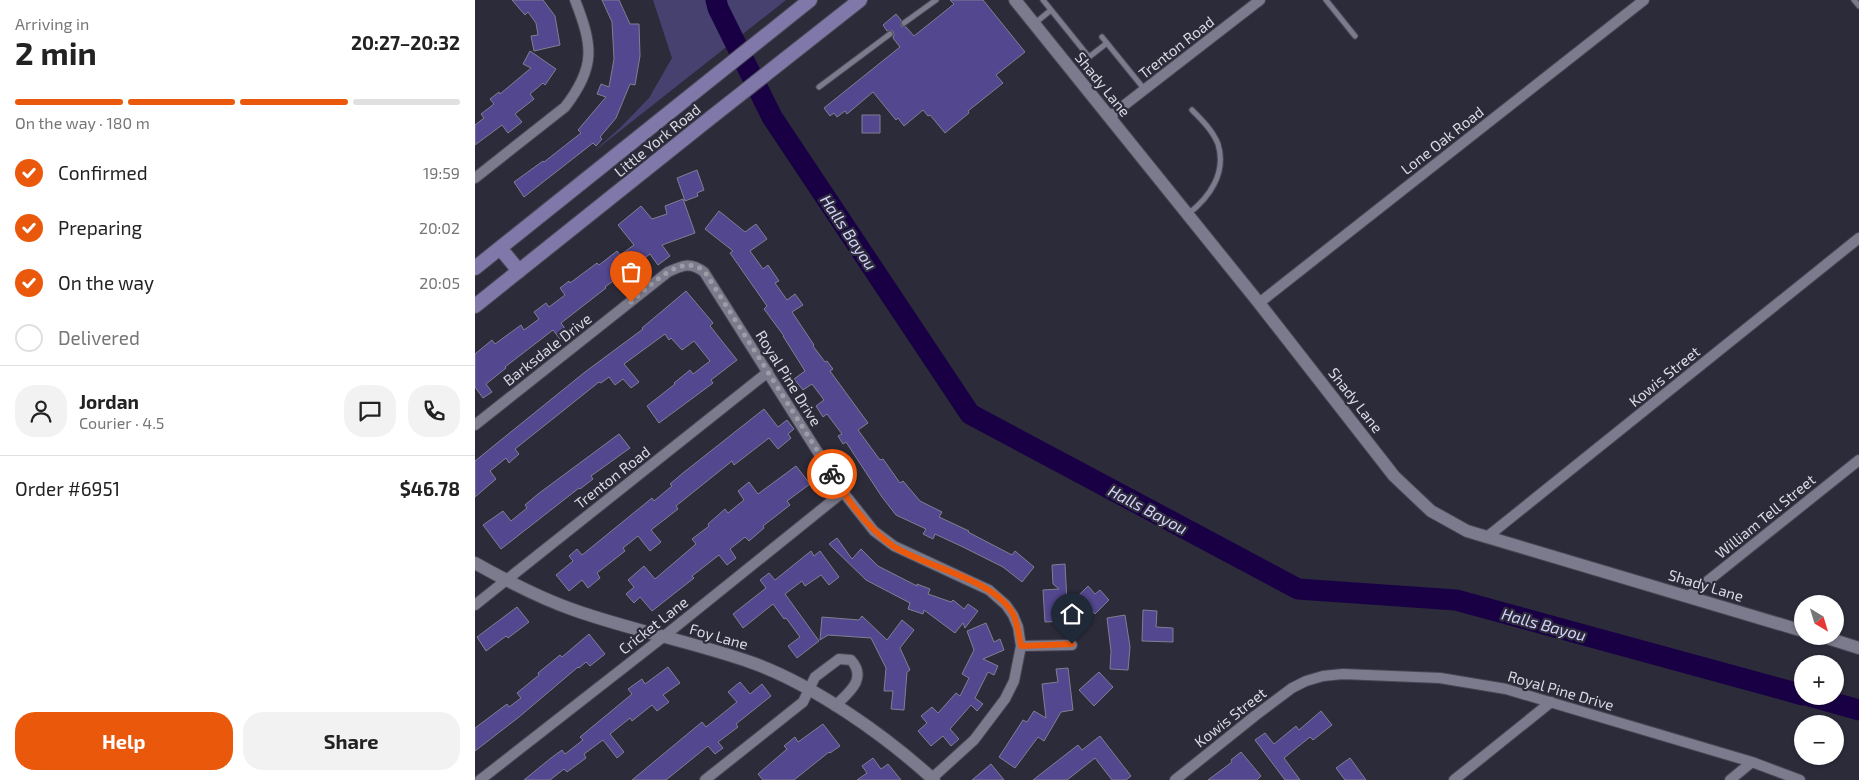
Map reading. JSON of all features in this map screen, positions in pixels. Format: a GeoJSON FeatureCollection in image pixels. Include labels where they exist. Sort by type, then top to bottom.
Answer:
{"type":"FeatureCollection","features":[{"type":"Feature","properties":{"kind":"main road","name":"Little York Road"},"geometry":{"type":"LineString","coordinates":[[475,268],[810,0]]}},
{"type":"Feature","properties":{"kind":"main road","name":"Little York Road"},"geometry":{"type":"LineString","coordinates":[[475,306],[703,122],[860,0]]}},
{"type":"Feature","properties":{"kind":"main road"},"geometry":{"type":"LineString","coordinates":[[500,248],[519,271]]}},
{"type":"Feature","properties":{"kind":"street"},"geometry":{"type":"LineString","coordinates":[[475,178],[565,108],[585,77],[589,58],[589,44],[575,0]]}},
{"type":"Feature","properties":{"kind":"street","name":"Shady Lane"},"geometry":{"type":"LineString","coordinates":[[1015,0],[1259,303],[1394,476],[1431,511],[1467,531],[1794,628]]}},
{"type":"Feature","properties":{"kind":"street","name":"Trenton Road"},"geometry":{"type":"LineString","coordinates":[[1109,117],[1260,0]]}},
{"type":"Feature","properties":{"kind":"street","name":"Lone Oak Road"},"geometry":{"type":"LineString","coordinates":[[1259,303],[1644,0]]}},
{"type":"Feature","properties":{"kind":"street","name":"Kowis Street"},"geometry":{"type":"LineString","coordinates":[[1487,537],[1859,238]]}},
{"type":"Feature","properties":{"kind":"street","name":"Royal Pine Drive"},"geometry":{"type":"LineString","coordinates":[[662,277],[681,266],[694,266],[705,272],[843,492],[874,531],[894,546],[979,585],[997,596],[1006,604],[1013,615],[1018,626],[1021,646]]}},
{"type":"Feature","properties":{"kind":"street","name":"Barksdale Drive"},"geometry":{"type":"LineString","coordinates":[[475,425],[662,277]]}},
{"type":"Feature","properties":{"kind":"street","name":"Trenton Road"},"geometry":{"type":"LineString","coordinates":[[475,605],[768,372]]}},
{"type":"Feature","properties":{"kind":"street","name":"William Tell Street"},"geometry":{"type":"LineString","coordinates":[[1689,596],[1859,460]]}},
{"type":"Feature","properties":{"kind":"street","name":"Cricket Lane"},"geometry":{"type":"LineString","coordinates":[[480,780],[663,637],[843,492]]}},
{"type":"Feature","properties":{"kind":"street","name":"Foy Lane"},"geometry":{"type":"LineString","coordinates":[[475,563],[538,596],[574,610],[754,664],[809,689],[875,733],[932,779]]}},
{"type":"Feature","properties":{"kind":"street"},"geometry":{"type":"LineString","coordinates":[[1844,643],[1859,648]]}},
{"type":"Feature","properties":{"kind":"street"},"geometry":{"type":"LineString","coordinates":[[932,779],[965,750],[994,716],[1014,681],[1021,646],[1072,644]]}},
{"type":"Feature","properties":{"kind":"street"},"geometry":{"type":"LineString","coordinates":[[705,780],[803,702],[815,677],[828,666],[839,659],[851,660],[857,666],[857,679],[852,689],[835,706]]}},
{"type":"Feature","properties":{"kind":"street","name":"Royal Pine Drive"},"geometry":{"type":"LineString","coordinates":[[1306,681],[1323,676],[1343,674],[1440,678],[1506,689],[1752,762],[1800,780]]}},
{"type":"Feature","properties":{"kind":"street","name":"Kowis Street"},"geometry":{"type":"LineString","coordinates":[[1175,780],[1262,710],[1292,688],[1306,681]]}},
{"type":"Feature","properties":{"kind":"street"},"geometry":{"type":"LineString","coordinates":[[1453,780],[1551,702]]}},
{"type":"Feature","properties":{"kind":"street"},"geometry":{"type":"LineString","coordinates":[[1730,780],[1752,762]]}},
{"type":"Feature","properties":{"kind":"lane"},"geometry":{"type":"LineString","coordinates":[[1043,0],[1089,57],[1107,43]]}},
{"type":"Feature","properties":{"kind":"lane"},"geometry":{"type":"LineString","coordinates":[[1325,0],[1355,36]]}},
{"type":"Feature","properties":{"kind":"lane"},"geometry":{"type":"LineString","coordinates":[[1854,0],[1859,6]]}},
{"type":"Feature","properties":{"kind":"lane"},"geometry":{"type":"LineString","coordinates":[[904,23],[933,1]]}},
{"type":"Feature","properties":{"kind":"lane"},"geometry":{"type":"LineString","coordinates":[[1034,24],[1051,10]]}},
{"type":"Feature","properties":{"kind":"lane"},"geometry":{"type":"LineString","coordinates":[[819,87],[890,34]]}},
{"type":"Feature","properties":{"kind":"lane"},"geometry":{"type":"LineString","coordinates":[[1102,37],[1145,90]]}},
{"type":"Feature","properties":{"kind":"lane"},"geometry":{"type":"LineString","coordinates":[[1187,215],[1209,194],[1216,180],[1220,164],[1218,144],[1207,127],[1192,110]]}},
{"type":"Feature","properties":{"kind":"shaded area"},"geometry":{"type":"Polygon","coordinates":[[[653,0],[786,0],[592,153],[649,98],[672,58],[653,0]]]}},
{"type":"Feature","properties":{"kind":"building"},"geometry":{"type":"Polygon","coordinates":[[[512,0],[543,0],[555,16],[560,45],[534,51],[531,36],[538,35],[536,23],[528,12],[525,15],[512,0]]]}},
{"type":"Feature","properties":{"kind":"building"},"geometry":{"type":"Polygon","coordinates":[[[602,0],[619,0],[630,24],[639,24],[640,56],[635,85],[630,84],[616,118],[600,137],[602,139],[596,146],[593,143],[524,197],[514,182],[544,162],[581,133],[578,130],[606,97],[597,94],[601,84],[609,87],[614,59],[612,22],[602,0]]]}},
{"type":"Feature","properties":{"kind":"building"},"geometry":{"type":"Polygon","coordinates":[[[950,0],[983,0],[1025,52],[996,75],[1003,83],[968,111],[969,113],[945,133],[930,115],[928,116],[923,110],[904,126],[898,118],[896,120],[873,92],[847,114],[845,111],[837,117],[834,113],[830,116],[824,108],[900,47],[893,38],[893,31],[887,31],[883,25],[896,14],[901,20],[901,26],[906,27],[914,36],[954,4],[950,0]]]}},
{"type":"Feature","properties":{"kind":"building"},"geometry":{"type":"Polygon","coordinates":[[[530,51],[556,69],[545,85],[543,83],[530,94],[534,99],[515,114],[522,122],[508,133],[502,125],[475,145],[475,125],[484,118],[481,114],[494,104],[490,99],[499,92],[500,94],[531,68],[523,64],[530,51]]]}},
{"type":"Feature","properties":{"kind":"building"},"geometry":{"type":"Polygon","coordinates":[[[862,115],[880,115],[880,133],[862,133],[862,115]]]}},
{"type":"Feature","properties":{"kind":"building"},"geometry":{"type":"Polygon","coordinates":[[[697,170],[704,190],[697,193],[698,196],[685,201],[677,178],[697,170]]]}},
{"type":"Feature","properties":{"kind":"building"},"geometry":{"type":"Polygon","coordinates":[[[683,199],[695,233],[662,245],[670,256],[658,265],[650,254],[605,287],[561,323],[568,333],[560,339],[553,330],[486,384],[492,392],[483,398],[475,387],[475,354],[492,340],[495,344],[521,325],[524,330],[539,319],[534,312],[546,303],[549,307],[565,295],[560,288],[569,281],[570,283],[597,263],[599,265],[617,251],[620,255],[634,245],[618,225],[641,206],[652,219],[667,214],[665,206],[683,199]]]}},
{"type":"Feature","properties":{"kind":"building"},"geometry":{"type":"Polygon","coordinates":[[[719,211],[745,232],[756,224],[767,239],[750,251],[763,269],[768,265],[779,281],[775,283],[787,300],[795,294],[803,305],[792,312],[813,346],[833,369],[830,371],[868,423],[858,430],[880,460],[883,459],[900,483],[903,481],[920,501],[942,512],[939,517],[1012,555],[1015,551],[1034,567],[1022,582],[1003,567],[935,534],[933,539],[923,534],[926,529],[896,515],[846,442],[843,444],[838,436],[842,434],[827,414],[823,417],[816,406],[824,400],[812,384],[803,390],[794,379],[805,371],[784,336],[764,309],[767,306],[730,253],[733,251],[705,229],[719,211]]]}},
{"type":"Feature","properties":{"kind":"building"},"geometry":{"type":"Polygon","coordinates":[[[686,291],[713,323],[710,326],[737,360],[711,380],[713,383],[659,423],[647,406],[690,370],[693,374],[710,361],[694,341],[682,350],[671,338],[669,340],[665,334],[624,364],[639,382],[631,388],[623,379],[615,385],[609,377],[601,383],[599,382],[515,449],[519,454],[509,463],[506,458],[490,471],[496,479],[475,497],[475,461],[585,372],[643,329],[686,291]]]}},
{"type":"Feature","properties":{"kind":"building"},"geometry":{"type":"Polygon","coordinates":[[[764,409],[778,427],[787,420],[794,429],[788,434],[791,438],[778,449],[769,438],[734,465],[732,461],[676,506],[678,509],[651,530],[661,542],[650,551],[638,536],[623,548],[625,551],[597,573],[600,578],[588,588],[582,580],[569,591],[556,575],[573,561],[569,556],[577,549],[582,555],[652,498],[654,501],[672,486],[670,484],[683,473],[764,409]]]}},
{"type":"Feature","properties":{"kind":"building"},"geometry":{"type":"Polygon","coordinates":[[[619,434],[630,448],[591,476],[593,479],[501,549],[483,525],[503,511],[511,521],[527,508],[525,505],[538,494],[619,434]]]}},
{"type":"Feature","properties":{"kind":"building"},"geometry":{"type":"Polygon","coordinates":[[[796,466],[810,484],[787,501],[790,505],[763,526],[764,528],[749,541],[745,537],[730,549],[736,558],[727,565],[719,555],[692,576],[694,578],[652,611],[640,597],[634,603],[626,594],[634,587],[628,580],[644,566],[655,579],[696,544],[692,539],[709,526],[708,524],[725,509],[728,513],[744,500],[738,491],[749,482],[758,494],[796,466]]]}},
{"type":"Feature","properties":{"kind":"building"},"geometry":{"type":"Polygon","coordinates":[[[837,538],[852,559],[861,549],[878,566],[917,586],[917,584],[930,589],[928,594],[951,602],[953,600],[964,609],[968,604],[978,611],[965,628],[963,623],[955,633],[924,610],[923,614],[908,609],[910,603],[866,580],[829,544],[837,538]]]}},
{"type":"Feature","properties":{"kind":"building"},"geometry":{"type":"Polygon","coordinates":[[[811,551],[814,556],[820,551],[839,577],[829,585],[821,575],[805,586],[802,581],[785,594],[819,641],[797,658],[788,646],[800,637],[773,604],[743,628],[733,614],[766,588],[760,580],[769,573],[775,580],[811,551]]]}},
{"type":"Feature","properties":{"kind":"building"},"geometry":{"type":"Polygon","coordinates":[[[1065,564],[1068,621],[1045,622],[1043,590],[1059,589],[1053,584],[1052,565],[1065,564]]]}},
{"type":"Feature","properties":{"kind":"building"},"geometry":{"type":"Polygon","coordinates":[[[1088,586],[1095,594],[1100,590],[1109,600],[1095,614],[1085,604],[1081,608],[1074,600],[1088,586]]]}},
{"type":"Feature","properties":{"kind":"building"},"geometry":{"type":"Polygon","coordinates":[[[517,607],[529,622],[508,638],[506,636],[486,651],[477,637],[517,607]]]}},
{"type":"Feature","properties":{"kind":"building"},"geometry":{"type":"Polygon","coordinates":[[[1143,610],[1157,611],[1156,627],[1173,628],[1173,642],[1142,641],[1143,610]]]}},
{"type":"Feature","properties":{"kind":"building"},"geometry":{"type":"Polygon","coordinates":[[[1125,615],[1130,647],[1128,670],[1110,669],[1111,651],[1107,618],[1125,615]]]}},
{"type":"Feature","properties":{"kind":"building"},"geometry":{"type":"Polygon","coordinates":[[[862,616],[887,640],[902,620],[914,630],[900,648],[910,670],[907,672],[904,710],[891,709],[893,691],[884,691],[886,668],[871,638],[828,635],[820,640],[822,617],[859,620],[862,616]]]}},
{"type":"Feature","properties":{"kind":"building"},"geometry":{"type":"Polygon","coordinates":[[[986,623],[994,642],[1000,639],[1004,650],[983,659],[998,666],[994,675],[988,672],[975,698],[983,704],[977,711],[971,705],[950,729],[959,739],[951,746],[943,736],[931,746],[918,731],[927,723],[921,716],[932,707],[938,713],[956,693],[960,696],[969,678],[962,674],[974,650],[967,631],[986,623]]]}},
{"type":"Feature","properties":{"kind":"building"},"geometry":{"type":"Polygon","coordinates":[[[589,634],[605,654],[590,666],[586,662],[578,667],[475,751],[475,728],[507,704],[509,707],[521,698],[517,693],[539,675],[538,673],[560,655],[562,657],[589,634]]]}},
{"type":"Feature","properties":{"kind":"building"},"geometry":{"type":"Polygon","coordinates":[[[668,667],[680,683],[663,695],[669,702],[657,711],[652,705],[632,721],[630,718],[610,734],[624,752],[617,758],[603,740],[584,754],[586,758],[567,772],[564,769],[550,780],[524,780],[562,750],[565,754],[583,740],[580,737],[632,694],[628,689],[642,679],[645,684],[668,667]]]}},
{"type":"Feature","properties":{"kind":"building"},"geometry":{"type":"Polygon","coordinates":[[[1068,668],[1073,710],[1061,712],[1044,741],[1038,737],[1015,768],[999,757],[1023,720],[1027,722],[1034,711],[1046,718],[1042,684],[1058,682],[1056,669],[1068,668]]]}},
{"type":"Feature","properties":{"kind":"building"},"geometry":{"type":"Polygon","coordinates":[[[1099,672],[1113,687],[1094,706],[1079,690],[1099,672]]]}},
{"type":"Feature","properties":{"kind":"building"},"geometry":{"type":"Polygon","coordinates":[[[740,682],[750,694],[762,684],[771,696],[736,724],[738,727],[718,742],[723,748],[715,754],[708,746],[666,780],[632,780],[702,722],[706,727],[737,702],[728,692],[740,682]]]}},
{"type":"Feature","properties":{"kind":"building"},"geometry":{"type":"Polygon","coordinates":[[[1321,711],[1332,725],[1313,740],[1310,737],[1284,758],[1300,780],[1285,780],[1255,740],[1265,733],[1274,744],[1296,726],[1299,730],[1321,711]]]}},
{"type":"Feature","properties":{"kind":"building"},"geometry":{"type":"Polygon","coordinates":[[[823,724],[840,746],[829,752],[794,780],[763,780],[758,774],[787,749],[784,746],[795,737],[798,742],[823,724]]]}},
{"type":"Feature","properties":{"kind":"building"},"geometry":{"type":"Polygon","coordinates":[[[1100,736],[1131,776],[1126,780],[1112,780],[1095,758],[1067,780],[1033,780],[1078,745],[1082,750],[1100,736]]]}},
{"type":"Feature","properties":{"kind":"building"},"geometry":{"type":"Polygon","coordinates":[[[1241,752],[1261,776],[1257,780],[1208,780],[1232,762],[1231,760],[1241,752]]]}},
{"type":"Feature","properties":{"kind":"building"},"geometry":{"type":"Polygon","coordinates":[[[873,758],[881,769],[888,764],[901,780],[857,780],[867,773],[862,766],[873,758]]]}},
{"type":"Feature","properties":{"kind":"building"},"geometry":{"type":"Polygon","coordinates":[[[1350,758],[1366,780],[1345,780],[1336,768],[1350,758]]]}},
{"type":"Feature","properties":{"kind":"building"},"geometry":{"type":"Polygon","coordinates":[[[991,764],[1004,780],[972,780],[991,764]]]}},
{"type":"Feature","properties":{"kind":"waterway","name":"Halls Bayou"},"geometry":{"type":"LineString","coordinates":[[716,0],[718,8],[772,117],[970,414],[1298,589],[1456,600],[1794,693]]}},
{"type":"Feature","properties":{"kind":"waterway","name":"Halls Bayou"},"geometry":{"type":"LineString","coordinates":[[1841,705],[1859,710]]}},
{"type":"Feature","properties":{"kind":"way so far"},"geometry":{"type":"LineString","coordinates":[[631,302],[668,272],[681,266],[694,266],[705,272],[832,474]]}},
{"type":"Feature","properties":{"kind":"route"},"geometry":{"type":"LineString","coordinates":[[832,474],[843,492],[874,531],[894,546],[916,558],[989,590],[1006,604],[1018,626],[1021,646],[1072,644]]}}]}
